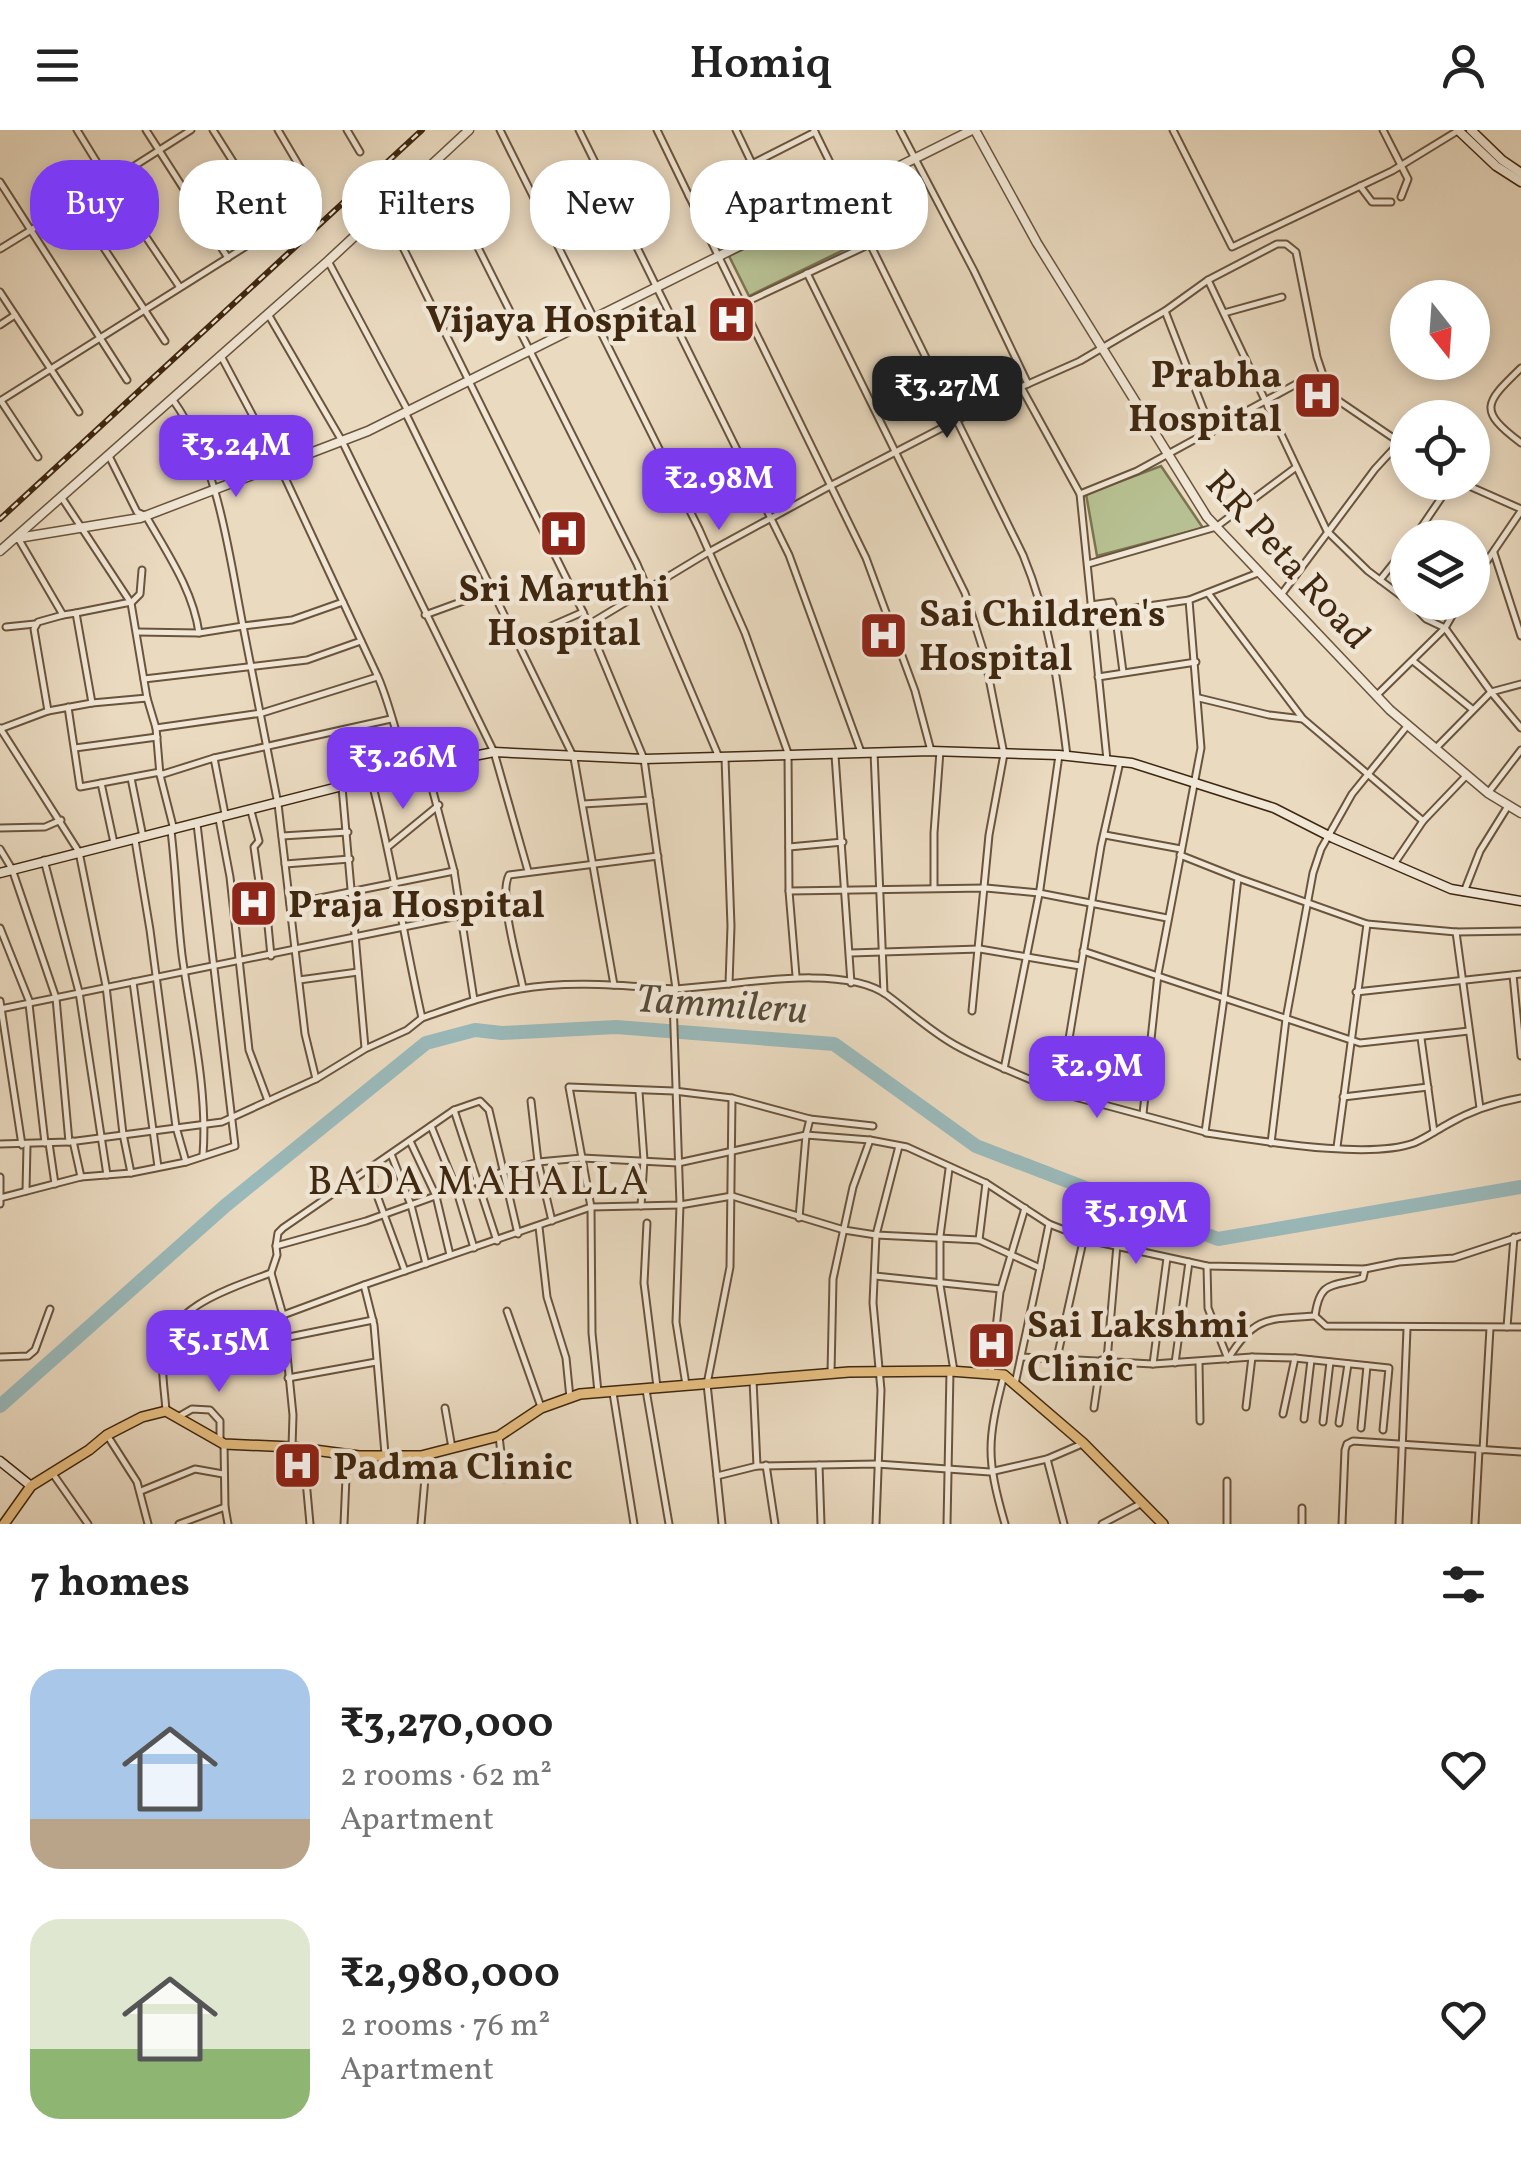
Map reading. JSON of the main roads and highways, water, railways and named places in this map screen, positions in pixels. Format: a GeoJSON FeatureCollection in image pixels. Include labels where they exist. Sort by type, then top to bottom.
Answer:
{"type":"FeatureCollection","features":[{"type":"Feature","properties":{"kind":"main road"},"geometry":{"type":"LineString","coordinates":[[4,1524],[28,1483],[52,1474],[142,1417],[166,1410],[222,1443],[347,1454],[427,1455],[499,1436],[541,1408],[598,1392],[831,1374],[952,1371],[1004,1375],[1083,1443],[1164,1524]]}},
{"type":"Feature","properties":{"kind":"waterway","name":"Tammileru"},"geometry":{"type":"LineString","coordinates":[[0,1406],[225,1206],[426,1043],[475,1030],[502,1033],[616,1027],[834,1044],[976,1146],[1218,1239],[1521,1187]]}},
{"type":"Feature","properties":{"kind":"railway"},"geometry":{"type":"LineString","coordinates":[[0,519],[422,130]]}},
{"type":"Feature","properties":{"kind":"place","name":"Vijaya Hospital"},"geometry":{"type":"Point","coordinates":[732,319]}},
{"type":"Feature","properties":{"kind":"place","name":"Prabha Hospital"},"geometry":{"type":"Point","coordinates":[1317,396]}},
{"type":"Feature","properties":{"kind":"place","name":"Sri Maruthi Hospital"},"geometry":{"type":"Point","coordinates":[564,534]}},
{"type":"Feature","properties":{"kind":"place","name":"Sai Children's Hospital"},"geometry":{"type":"Point","coordinates":[884,635]}},
{"type":"Feature","properties":{"kind":"place","name":"Praja Hospital"},"geometry":{"type":"Point","coordinates":[253,904]}},
{"type":"Feature","properties":{"kind":"place","name":"Sai Lakshmi Clinic"},"geometry":{"type":"Point","coordinates":[992,1346]}},
{"type":"Feature","properties":{"kind":"place","name":"Padma Clinic"},"geometry":{"type":"Point","coordinates":[298,1466]}},
{"type":"Feature","properties":{"kind":"district","name":"BADA MAHALLA"},"geometry":{"type":"Point","coordinates":[479,1180]}}]}
